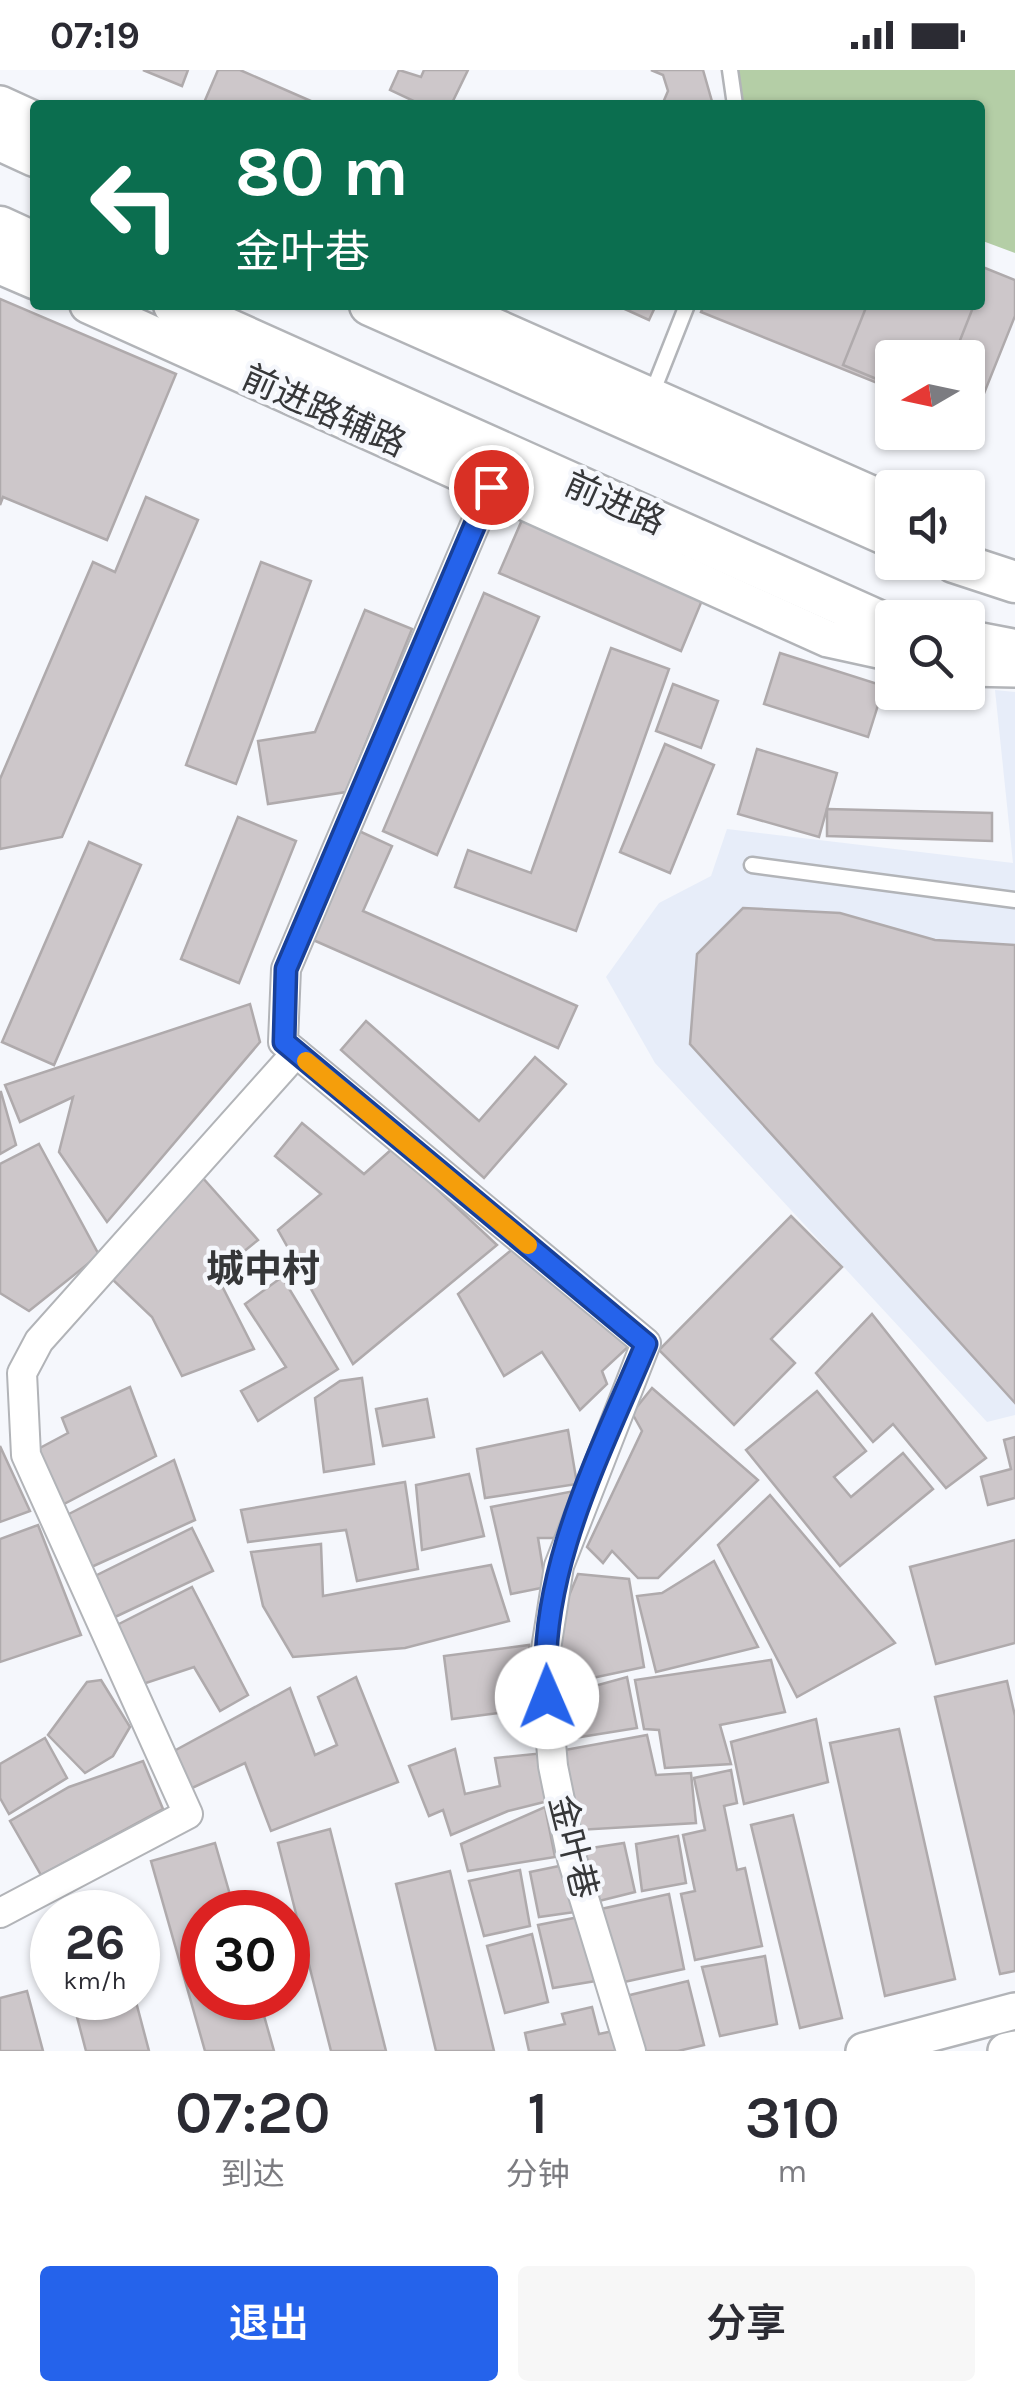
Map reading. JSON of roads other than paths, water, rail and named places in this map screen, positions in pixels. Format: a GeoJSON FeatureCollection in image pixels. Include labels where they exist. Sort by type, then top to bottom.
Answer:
{"type":"FeatureCollection","features":[{"type":"Feature","properties":{"kind":"main road"},"geometry":{"type":"LineString","coordinates":[[0,140],[30,154]]}},
{"type":"Feature","properties":{"kind":"main road"},"geometry":{"type":"LineString","coordinates":[[0,227],[30,241]]}},
{"type":"Feature","properties":{"kind":"main road","name":"前进路"},"geometry":{"type":"LineString","coordinates":[[185,310],[875,619]]}},
{"type":"Feature","properties":{"kind":"main road"},"geometry":{"type":"LineString","coordinates":[[383,310],[646,410],[875,528]]}},
{"type":"Feature","properties":{"kind":"main road"},"geometry":{"type":"LineString","coordinates":[[985,644],[1015,650]]}},
{"type":"Feature","properties":{"kind":"street"},"geometry":{"type":"LineString","coordinates":[[0,104],[30,118]]}},
{"type":"Feature","properties":{"kind":"street"},"geometry":{"type":"LineString","coordinates":[[0,266],[30,279]]}},
{"type":"Feature","properties":{"kind":"street","name":"前进路辅路"},"geometry":{"type":"LineString","coordinates":[[99,310],[828,639],[875,649]]}},
{"type":"Feature","properties":{"kind":"street"},"geometry":{"type":"LineString","coordinates":[[456,310],[646,410],[875,497]]}},
{"type":"Feature","properties":{"kind":"street"},"geometry":{"type":"LineString","coordinates":[[0,1912],[188,1814],[26,1455],[22,1373],[38,1341],[296,1053],[284,1042],[286,969],[491,487]]}},
{"type":"Feature","properties":{"kind":"street"},"geometry":{"type":"LineString","coordinates":[[985,668],[1015,669]]}},
{"type":"Feature","properties":{"kind":"street","name":"金叶巷"},"geometry":{"type":"LineString","coordinates":[[296,1053],[646,1344],[559,1566],[544,1662],[553,1766],[572,1859],[631,2051]]}},
{"type":"Feature","properties":{"kind":"street"},"geometry":{"type":"LineString","coordinates":[[864,2051],[1015,2011]]}},
{"type":"Feature","properties":{"kind":"street"},"geometry":{"type":"LineString","coordinates":[[1006,2051],[1015,2049]]}},
{"type":"Feature","properties":{"kind":"lane"},"geometry":{"type":"LineString","coordinates":[[730,70],[733,100]]}},
{"type":"Feature","properties":{"kind":"lane"},"geometry":{"type":"LineString","coordinates":[[646,410],[685,310]]}},
{"type":"Feature","properties":{"kind":"lane"},"geometry":{"type":"LineString","coordinates":[[752,864],[1015,900]]}},
{"type":"Feature","properties":{"kind":"district","name":"城中村"},"geometry":{"type":"Point","coordinates":[263,1269]}}]}
